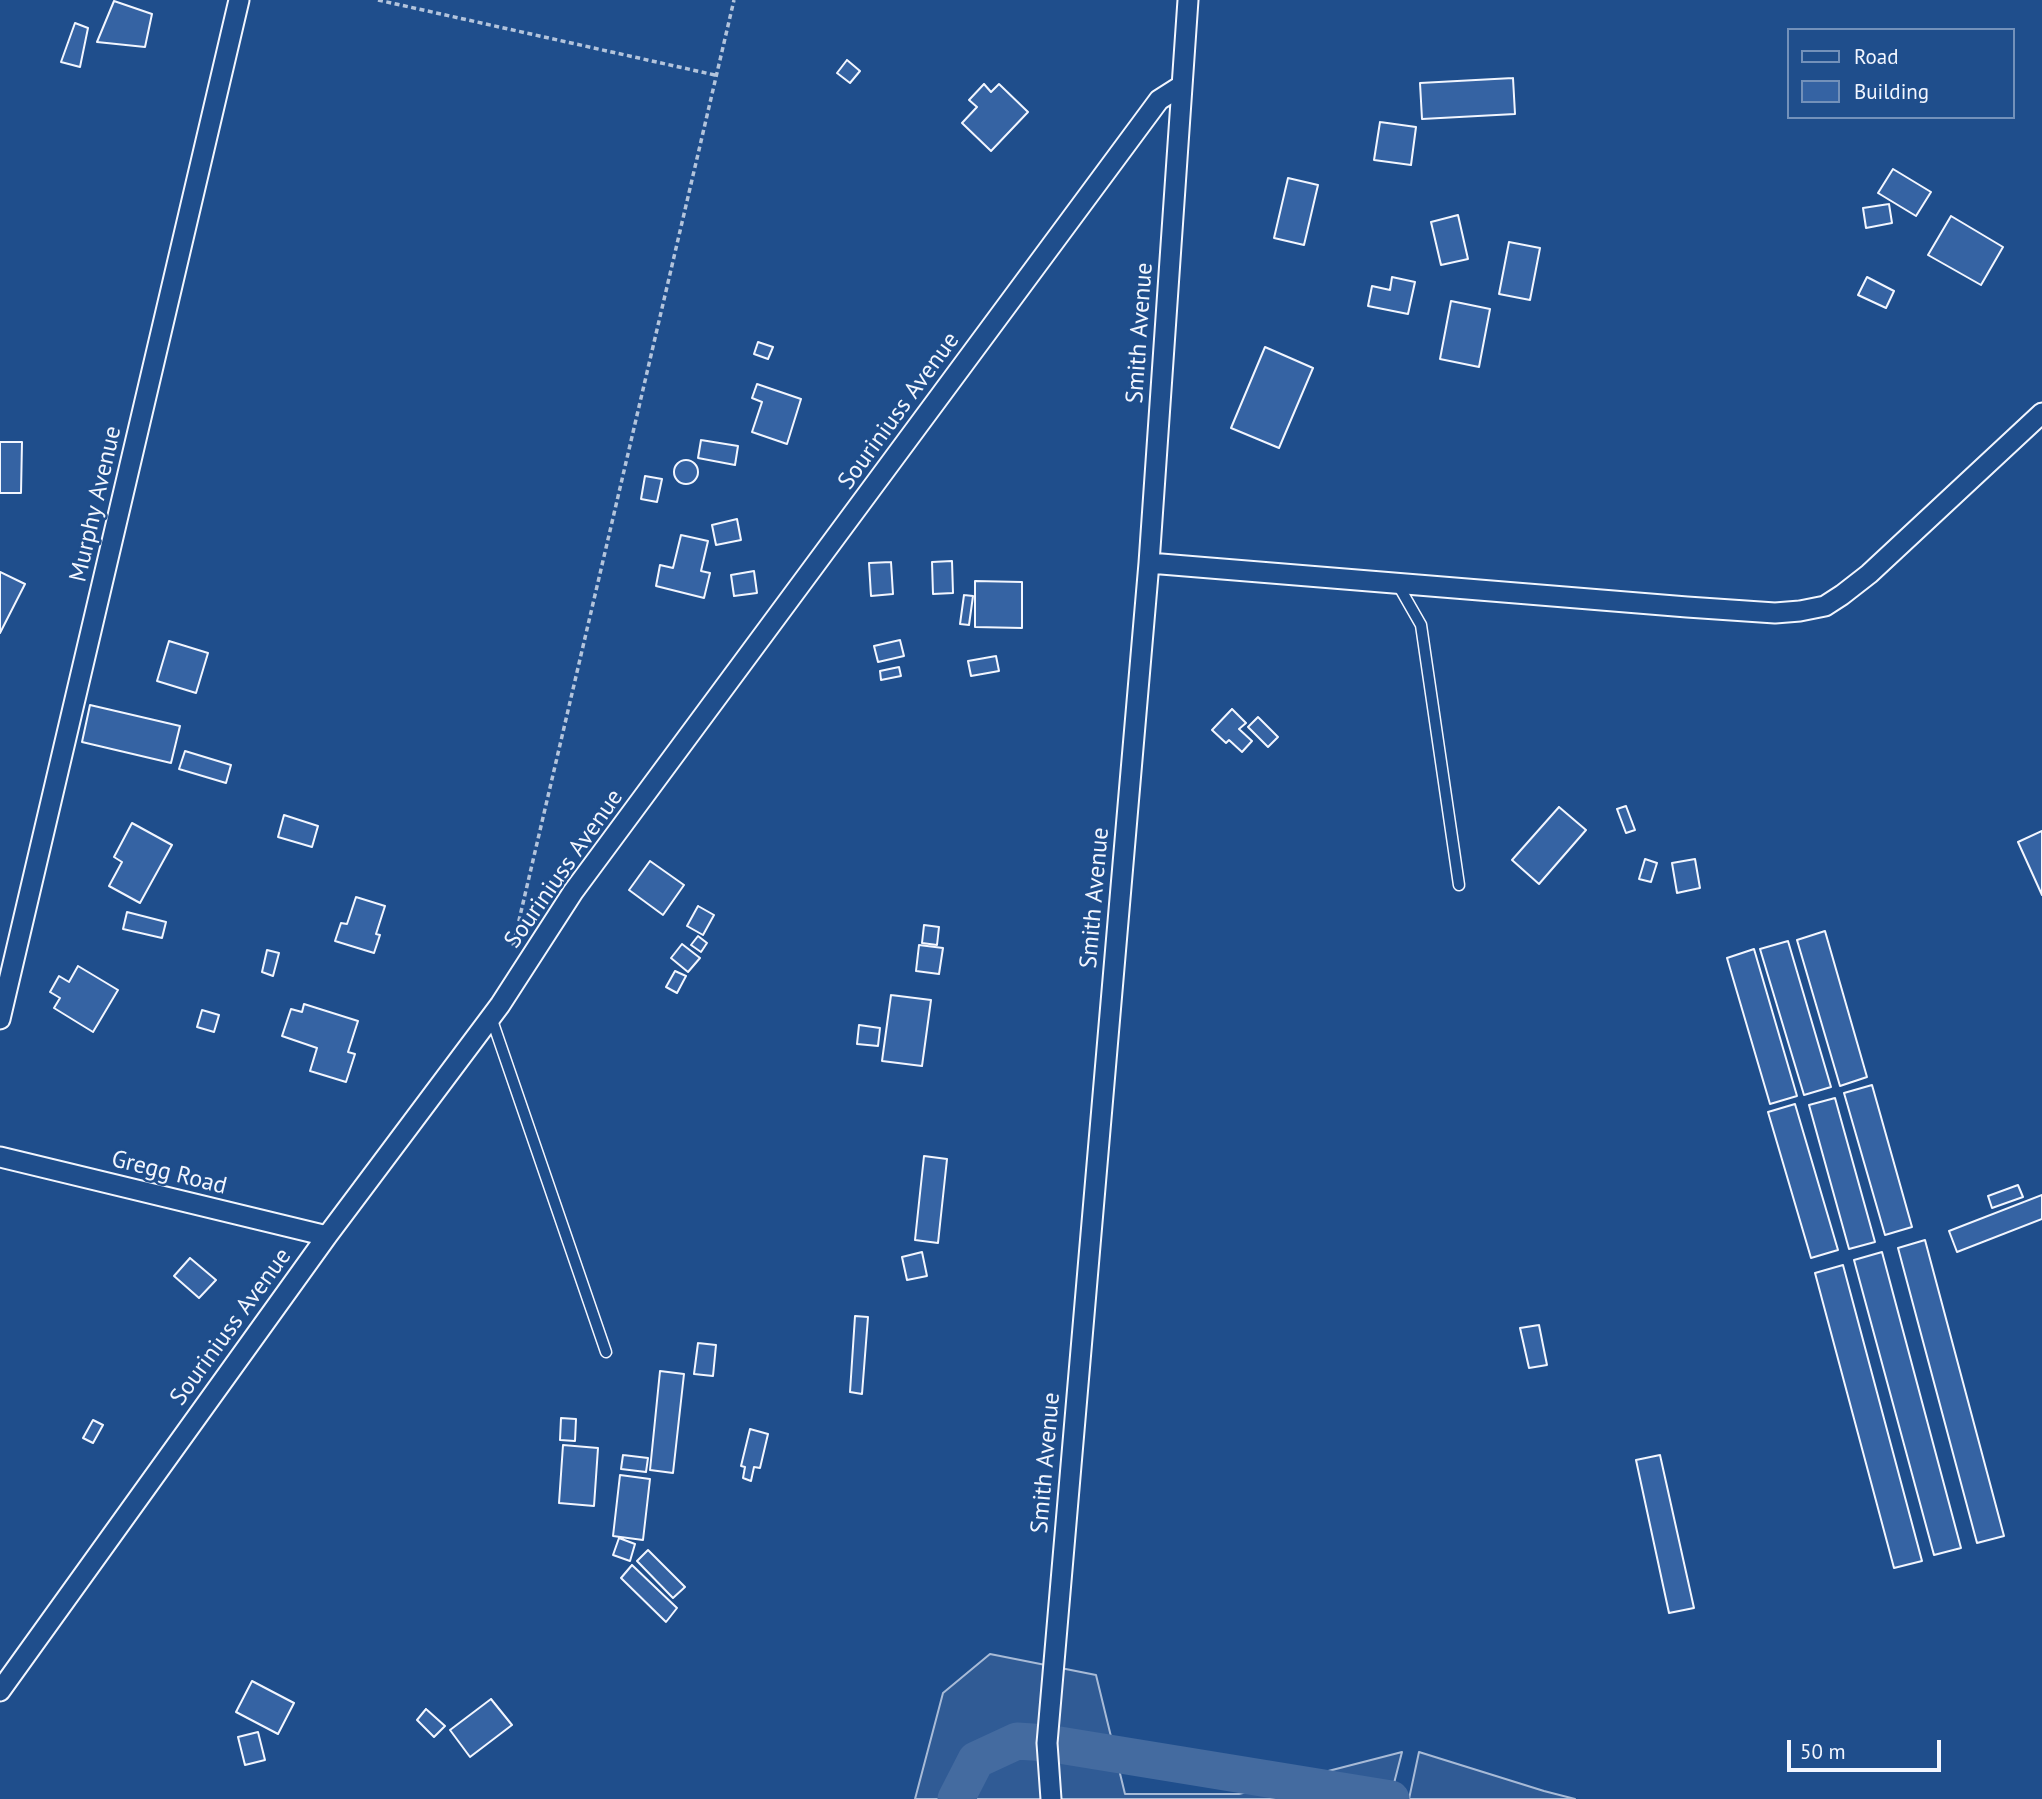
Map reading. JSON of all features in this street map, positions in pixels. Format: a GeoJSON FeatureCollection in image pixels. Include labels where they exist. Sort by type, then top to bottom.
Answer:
{"type":"FeatureCollection","features":[{"type":"Feature","properties":{"kind":"street","name":"Murphy Avenue"},"geometry":{"type":"LineString","coordinates":[[0,1019],[239,0]]}},
{"type":"Feature","properties":{"kind":"street","name":"Smith Avenue"},"geometry":{"type":"LineString","coordinates":[[1051,1799],[1047,1743],[1149,563],[1188,0]]}},
{"type":"Feature","properties":{"kind":"street","name":"Souriniuss Avenue"},"geometry":{"type":"LineString","coordinates":[[0,1691],[327,1236],[491,1017],[573,892],[1159,100],[1181,86]]}},
{"type":"Feature","properties":{"kind":"street"},"geometry":{"type":"LineString","coordinates":[[1149,563],[1775,613],[1800,611],[1825,606],[1869,573],[2042,413]]}},
{"type":"Feature","properties":{"kind":"street","name":"Gregg Road"},"geometry":{"type":"LineString","coordinates":[[0,1157],[327,1236]]}},
{"type":"Feature","properties":{"kind":"lane"},"geometry":{"type":"LineString","coordinates":[[1397,583],[1421,625],[1459,885]]}},
{"type":"Feature","properties":{"kind":"lane"},"geometry":{"type":"LineString","coordinates":[[491,1017],[606,1352]]}},
{"type":"Feature","properties":{"kind":"path"},"geometry":{"type":"LineString","coordinates":[[378,0],[715,75]]}},
{"type":"Feature","properties":{"kind":"path"},"geometry":{"type":"LineString","coordinates":[[512,951],[733,0]]}},
{"type":"Feature","properties":{"kind":"shaded area"},"geometry":{"type":"Polygon","coordinates":[[[990,1654],[1096,1675],[1125,1794],[1239,1794],[1402,1752],[1390,1799],[915,1799],[943,1693],[990,1654]]]}},
{"type":"Feature","properties":{"kind":"shaded area"},"geometry":{"type":"Polygon","coordinates":[[[1419,1752],[1544,1791],[1575,1799],[1409,1799],[1419,1752]]]}},
{"type":"Feature","properties":{"kind":"building"},"geometry":{"type":"Polygon","coordinates":[[[114,1],[152,14],[145,47],[97,42],[114,1]]]}},
{"type":"Feature","properties":{"kind":"building"},"geometry":{"type":"Polygon","coordinates":[[[75,23],[88,28],[80,67],[61,62],[75,23]]]}},
{"type":"Feature","properties":{"kind":"building"},"geometry":{"type":"Polygon","coordinates":[[[847,60],[860,71],[850,83],[837,73],[847,60]]]}},
{"type":"Feature","properties":{"kind":"building"},"geometry":{"type":"Polygon","coordinates":[[[1513,78],[1515,114],[1422,119],[1420,83],[1513,78]]]}},
{"type":"Feature","properties":{"kind":"building"},"geometry":{"type":"Polygon","coordinates":[[[984,84],[991,92],[999,84],[1028,112],[991,151],[962,123],[977,107],[969,100],[984,84]]]}},
{"type":"Feature","properties":{"kind":"building"},"geometry":{"type":"Polygon","coordinates":[[[1380,122],[1416,127],[1411,165],[1374,160],[1380,122]]]}},
{"type":"Feature","properties":{"kind":"building"},"geometry":{"type":"Polygon","coordinates":[[[1893,169],[1931,192],[1916,216],[1878,193],[1893,169]]]}},
{"type":"Feature","properties":{"kind":"building"},"geometry":{"type":"Polygon","coordinates":[[[1288,178],[1318,185],[1304,245],[1274,238],[1288,178]]]}},
{"type":"Feature","properties":{"kind":"building"},"geometry":{"type":"Polygon","coordinates":[[[1889,204],[1892,223],[1866,228],[1863,208],[1889,204]]]}},
{"type":"Feature","properties":{"kind":"building"},"geometry":{"type":"Polygon","coordinates":[[[1458,215],[1468,259],[1441,265],[1431,222],[1458,215]]]}},
{"type":"Feature","properties":{"kind":"building"},"geometry":{"type":"Polygon","coordinates":[[[1951,216],[2003,247],[1981,285],[1928,255],[1951,216]]]}},
{"type":"Feature","properties":{"kind":"building"},"geometry":{"type":"Polygon","coordinates":[[[1509,242],[1540,248],[1530,300],[1499,294],[1509,242]]]}},
{"type":"Feature","properties":{"kind":"building"},"geometry":{"type":"Polygon","coordinates":[[[1392,277],[1415,282],[1408,314],[1368,306],[1372,286],[1390,290],[1392,277]]]}},
{"type":"Feature","properties":{"kind":"building"},"geometry":{"type":"Polygon","coordinates":[[[1867,277],[1894,291],[1886,308],[1858,295],[1867,277]]]}},
{"type":"Feature","properties":{"kind":"building"},"geometry":{"type":"Polygon","coordinates":[[[1451,301],[1490,309],[1479,367],[1440,359],[1451,301]]]}},
{"type":"Feature","properties":{"kind":"building"},"geometry":{"type":"Polygon","coordinates":[[[758,342],[773,347],[768,359],[754,354],[758,342]]]}},
{"type":"Feature","properties":{"kind":"building"},"geometry":{"type":"Polygon","coordinates":[[[1265,347],[1313,368],[1279,448],[1231,428],[1265,347]]]}},
{"type":"Feature","properties":{"kind":"building"},"geometry":{"type":"Polygon","coordinates":[[[757,384],[801,399],[787,444],[752,432],[762,402],[752,398],[757,384]]]}},
{"type":"Feature","properties":{"kind":"building"},"geometry":{"type":"Polygon","coordinates":[[[701,440],[738,446],[735,465],[698,458],[701,440]]]}},
{"type":"Feature","properties":{"kind":"building"},"geometry":{"type":"Polygon","coordinates":[[[0,442],[22,442],[21,493],[0,493],[0,442]]]}},
{"type":"Feature","properties":{"kind":"building"},"geometry":{"type":"Polygon","coordinates":[[[686,460],[695,463],[698,472],[695,481],[686,484],[677,481],[674,472],[677,463],[686,460]]]}},
{"type":"Feature","properties":{"kind":"building"},"geometry":{"type":"Polygon","coordinates":[[[645,476],[662,479],[657,502],[641,499],[645,476]]]}},
{"type":"Feature","properties":{"kind":"building"},"geometry":{"type":"Polygon","coordinates":[[[737,519],[741,540],[716,545],[712,525],[737,519]]]}},
{"type":"Feature","properties":{"kind":"building"},"geometry":{"type":"Polygon","coordinates":[[[681,535],[708,541],[701,571],[710,573],[704,598],[656,586],[660,565],[673,568],[681,535]]]}},
{"type":"Feature","properties":{"kind":"building"},"geometry":{"type":"Polygon","coordinates":[[[952,561],[953,593],[933,594],[932,562],[952,561]]]}},
{"type":"Feature","properties":{"kind":"building"},"geometry":{"type":"Polygon","coordinates":[[[891,562],[893,594],[871,596],[869,563],[891,562]]]}},
{"type":"Feature","properties":{"kind":"building"},"geometry":{"type":"Polygon","coordinates":[[[754,571],[757,593],[734,596],[731,575],[754,571]]]}},
{"type":"Feature","properties":{"kind":"building"},"geometry":{"type":"Polygon","coordinates":[[[0,572],[25,584],[0,633],[0,572]]]}},
{"type":"Feature","properties":{"kind":"building"},"geometry":{"type":"Polygon","coordinates":[[[975,581],[1022,582],[1022,628],[975,627],[975,581]]]}},
{"type":"Feature","properties":{"kind":"building"},"geometry":{"type":"Polygon","coordinates":[[[964,595],[973,596],[969,625],[960,624],[964,595]]]}},
{"type":"Feature","properties":{"kind":"building"},"geometry":{"type":"Polygon","coordinates":[[[900,640],[904,656],[878,662],[874,646],[900,640]]]}},
{"type":"Feature","properties":{"kind":"building"},"geometry":{"type":"Polygon","coordinates":[[[169,641],[208,653],[196,693],[157,681],[169,641]]]}},
{"type":"Feature","properties":{"kind":"building"},"geometry":{"type":"Polygon","coordinates":[[[996,656],[999,671],[971,676],[968,661],[996,656]]]}},
{"type":"Feature","properties":{"kind":"building"},"geometry":{"type":"Polygon","coordinates":[[[899,667],[901,676],[881,680],[880,671],[899,667]]]}},
{"type":"Feature","properties":{"kind":"building"},"geometry":{"type":"Polygon","coordinates":[[[90,705],[180,726],[171,763],[82,742],[90,705]]]}},
{"type":"Feature","properties":{"kind":"building"},"geometry":{"type":"Polygon","coordinates":[[[1232,709],[1246,723],[1239,729],[1252,741],[1242,752],[1229,740],[1226,743],[1212,730],[1232,709]]]}},
{"type":"Feature","properties":{"kind":"building"},"geometry":{"type":"Polygon","coordinates":[[[1258,717],[1278,737],[1268,747],[1248,727],[1258,717]]]}},
{"type":"Feature","properties":{"kind":"building"},"geometry":{"type":"Polygon","coordinates":[[[185,751],[231,765],[226,783],[179,769],[185,751]]]}},
{"type":"Feature","properties":{"kind":"building"},"geometry":{"type":"Polygon","coordinates":[[[1626,806],[1635,830],[1626,833],[1617,809],[1626,806]]]}},
{"type":"Feature","properties":{"kind":"building"},"geometry":{"type":"Polygon","coordinates":[[[1559,807],[1586,830],[1539,884],[1512,860],[1559,807]]]}},
{"type":"Feature","properties":{"kind":"building"},"geometry":{"type":"Polygon","coordinates":[[[284,815],[318,826],[312,847],[278,837],[284,815]]]}},
{"type":"Feature","properties":{"kind":"building"},"geometry":{"type":"Polygon","coordinates":[[[132,823],[172,845],[140,903],[109,886],[122,862],[114,857],[132,823]]]}},
{"type":"Feature","properties":{"kind":"building"},"geometry":{"type":"Polygon","coordinates":[[[2042,831],[2042,895],[2018,842],[2042,831]]]}},
{"type":"Feature","properties":{"kind":"building"},"geometry":{"type":"Polygon","coordinates":[[[1645,859],[1657,863],[1651,882],[1639,879],[1645,859]]]}},
{"type":"Feature","properties":{"kind":"building"},"geometry":{"type":"Polygon","coordinates":[[[1695,859],[1700,888],[1677,893],[1672,863],[1695,859]]]}},
{"type":"Feature","properties":{"kind":"building"},"geometry":{"type":"Polygon","coordinates":[[[650,861],[684,885],[663,915],[629,890],[650,861]]]}},
{"type":"Feature","properties":{"kind":"building"},"geometry":{"type":"Polygon","coordinates":[[[356,897],[385,906],[376,934],[380,935],[374,953],[335,941],[341,923],[347,924],[356,897]]]}},
{"type":"Feature","properties":{"kind":"building"},"geometry":{"type":"Polygon","coordinates":[[[698,906],[714,915],[703,935],[687,926],[698,906]]]}},
{"type":"Feature","properties":{"kind":"building"},"geometry":{"type":"Polygon","coordinates":[[[127,912],[166,922],[162,938],[123,929],[127,912]]]}},
{"type":"Feature","properties":{"kind":"building"},"geometry":{"type":"Polygon","coordinates":[[[924,925],[939,927],[937,945],[922,943],[924,925]]]}},
{"type":"Feature","properties":{"kind":"building"},"geometry":{"type":"Polygon","coordinates":[[[1825,931],[1867,1077],[1840,1086],[1797,940],[1825,931]]]}},
{"type":"Feature","properties":{"kind":"building"},"geometry":{"type":"Polygon","coordinates":[[[698,936],[707,943],[701,952],[691,945],[698,936]]]}},
{"type":"Feature","properties":{"kind":"building"},"geometry":{"type":"Polygon","coordinates":[[[1788,941],[1831,1087],[1804,1095],[1760,949],[1788,941]]]}},
{"type":"Feature","properties":{"kind":"building"},"geometry":{"type":"Polygon","coordinates":[[[682,944],[700,958],[688,972],[671,958],[682,944]]]}},
{"type":"Feature","properties":{"kind":"building"},"geometry":{"type":"Polygon","coordinates":[[[919,945],[943,948],[939,974],[916,971],[919,945]]]}},
{"type":"Feature","properties":{"kind":"building"},"geometry":{"type":"Polygon","coordinates":[[[1754,949],[1797,1096],[1770,1104],[1727,958],[1754,949]]]}},
{"type":"Feature","properties":{"kind":"building"},"geometry":{"type":"Polygon","coordinates":[[[267,950],[279,953],[273,976],[262,972],[267,950]]]}},
{"type":"Feature","properties":{"kind":"building"},"geometry":{"type":"Polygon","coordinates":[[[78,966],[118,990],[93,1032],[54,1008],[60,998],[50,992],[59,976],[69,982],[78,966]]]}},
{"type":"Feature","properties":{"kind":"building"},"geometry":{"type":"Polygon","coordinates":[[[675,971],[686,976],[677,993],[666,987],[675,971]]]}},
{"type":"Feature","properties":{"kind":"building"},"geometry":{"type":"Polygon","coordinates":[[[891,995],[931,1000],[922,1066],[882,1061],[891,995]]]}},
{"type":"Feature","properties":{"kind":"building"},"geometry":{"type":"Polygon","coordinates":[[[304,1004],[358,1021],[348,1052],[355,1054],[346,1082],[310,1071],[317,1048],[282,1036],[291,1009],[302,1012],[304,1004]]]}},
{"type":"Feature","properties":{"kind":"building"},"geometry":{"type":"Polygon","coordinates":[[[202,1010],[219,1015],[214,1032],[197,1027],[202,1010]]]}},
{"type":"Feature","properties":{"kind":"building"},"geometry":{"type":"Polygon","coordinates":[[[859,1025],[880,1028],[878,1046],[857,1044],[859,1025]]]}},
{"type":"Feature","properties":{"kind":"building"},"geometry":{"type":"Polygon","coordinates":[[[1872,1085],[1912,1227],[1885,1235],[1844,1093],[1872,1085]]]}},
{"type":"Feature","properties":{"kind":"building"},"geometry":{"type":"Polygon","coordinates":[[[1835,1098],[1875,1242],[1849,1249],[1809,1105],[1835,1098]]]}},
{"type":"Feature","properties":{"kind":"building"},"geometry":{"type":"Polygon","coordinates":[[[1795,1104],[1838,1250],[1811,1258],[1768,1112],[1795,1104]]]}},
{"type":"Feature","properties":{"kind":"building"},"geometry":{"type":"Polygon","coordinates":[[[924,1156],[947,1159],[938,1243],[915,1240],[924,1156]]]}},
{"type":"Feature","properties":{"kind":"building"},"geometry":{"type":"Polygon","coordinates":[[[2018,1185],[2023,1197],[1992,1208],[1988,1196],[2018,1185]]]}},
{"type":"Feature","properties":{"kind":"building"},"geometry":{"type":"Polygon","coordinates":[[[2042,1195],[2042,1219],[1957,1252],[1949,1231],[2042,1195]]]}},
{"type":"Feature","properties":{"kind":"building"},"geometry":{"type":"Polygon","coordinates":[[[1925,1240],[2004,1536],[1977,1543],[1898,1248],[1925,1240]]]}},
{"type":"Feature","properties":{"kind":"building"},"geometry":{"type":"Polygon","coordinates":[[[922,1252],[927,1276],[907,1280],[902,1257],[922,1252]]]}},
{"type":"Feature","properties":{"kind":"building"},"geometry":{"type":"Polygon","coordinates":[[[1882,1252],[1961,1548],[1934,1555],[1854,1260],[1882,1252]]]}},
{"type":"Feature","properties":{"kind":"building"},"geometry":{"type":"Polygon","coordinates":[[[190,1258],[216,1280],[199,1298],[174,1276],[190,1258]]]}},
{"type":"Feature","properties":{"kind":"building"},"geometry":{"type":"Polygon","coordinates":[[[1843,1265],[1922,1561],[1894,1568],[1815,1273],[1843,1265]]]}},
{"type":"Feature","properties":{"kind":"building"},"geometry":{"type":"Polygon","coordinates":[[[855,1316],[868,1317],[862,1394],[850,1392],[855,1316]]]}},
{"type":"Feature","properties":{"kind":"building"},"geometry":{"type":"Polygon","coordinates":[[[1539,1325],[1547,1365],[1529,1368],[1520,1328],[1539,1325]]]}},
{"type":"Feature","properties":{"kind":"building"},"geometry":{"type":"Polygon","coordinates":[[[698,1343],[716,1345],[713,1376],[694,1374],[698,1343]]]}},
{"type":"Feature","properties":{"kind":"building"},"geometry":{"type":"Polygon","coordinates":[[[660,1371],[684,1374],[673,1473],[650,1470],[660,1371]]]}},
{"type":"Feature","properties":{"kind":"building"},"geometry":{"type":"Polygon","coordinates":[[[561,1418],[576,1419],[575,1441],[560,1440],[561,1418]]]}},
{"type":"Feature","properties":{"kind":"building"},"geometry":{"type":"Polygon","coordinates":[[[93,1420],[103,1425],[93,1443],[83,1438],[93,1420]]]}},
{"type":"Feature","properties":{"kind":"building"},"geometry":{"type":"Polygon","coordinates":[[[750,1429],[768,1434],[760,1468],[754,1467],[751,1481],[743,1478],[745,1467],[741,1466],[750,1429]]]}},
{"type":"Feature","properties":{"kind":"building"},"geometry":{"type":"Polygon","coordinates":[[[563,1445],[598,1448],[594,1506],[559,1503],[563,1445]]]}},
{"type":"Feature","properties":{"kind":"building"},"geometry":{"type":"Polygon","coordinates":[[[623,1455],[648,1458],[646,1472],[621,1469],[623,1455]]]}},
{"type":"Feature","properties":{"kind":"building"},"geometry":{"type":"Polygon","coordinates":[[[1660,1455],[1694,1608],[1669,1613],[1636,1460],[1660,1455]]]}},
{"type":"Feature","properties":{"kind":"building"},"geometry":{"type":"Polygon","coordinates":[[[620,1475],[650,1479],[643,1540],[613,1536],[620,1475]]]}},
{"type":"Feature","properties":{"kind":"building"},"geometry":{"type":"Polygon","coordinates":[[[619,1538],[635,1544],[630,1561],[613,1555],[619,1538]]]}},
{"type":"Feature","properties":{"kind":"building"},"geometry":{"type":"Polygon","coordinates":[[[648,1550],[685,1587],[673,1598],[637,1561],[648,1550]]]}},
{"type":"Feature","properties":{"kind":"building"},"geometry":{"type":"Polygon","coordinates":[[[632,1565],[677,1608],[666,1622],[621,1578],[632,1565]]]}},
{"type":"Feature","properties":{"kind":"building"},"geometry":{"type":"Polygon","coordinates":[[[252,1681],[294,1703],[278,1734],[236,1712],[252,1681]]]}},
{"type":"Feature","properties":{"kind":"building"},"geometry":{"type":"Polygon","coordinates":[[[491,1699],[512,1725],[470,1757],[450,1730],[491,1699]]]}},
{"type":"Feature","properties":{"kind":"building"},"geometry":{"type":"Polygon","coordinates":[[[426,1709],[445,1726],[434,1737],[417,1720],[426,1709]]]}},
{"type":"Feature","properties":{"kind":"building"},"geometry":{"type":"Polygon","coordinates":[[[258,1732],[265,1760],[245,1765],[238,1737],[258,1732]]]}},
{"type":"Feature","properties":{"kind":"waterway"},"geometry":{"type":"LineString","coordinates":[[956,1799],[976,1760],[1017,1741],[1047,1743],[1391,1799]]}}]}
